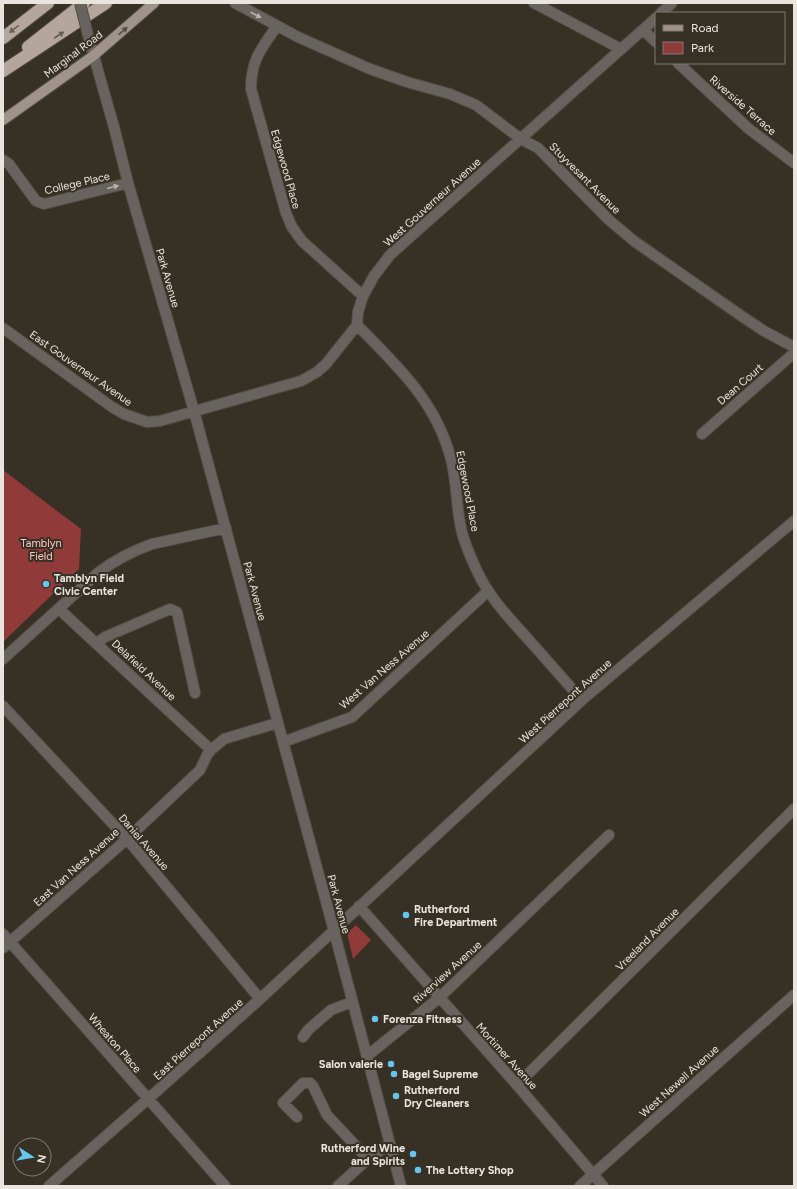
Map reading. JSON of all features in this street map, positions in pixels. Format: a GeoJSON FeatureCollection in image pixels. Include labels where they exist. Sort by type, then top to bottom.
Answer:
{"type":"FeatureCollection","features":[{"type":"Feature","properties":{"kind":"highway"},"geometry":{"type":"LineString","coordinates":[[3,38],[48,3]]}},
{"type":"Feature","properties":{"kind":"highway"},"geometry":{"type":"LineString","coordinates":[[3,66],[84,3]]}},
{"type":"Feature","properties":{"kind":"highway"},"geometry":{"type":"LineString","coordinates":[[3,71],[106,3]]}},
{"type":"Feature","properties":{"kind":"main road","name":"Marginal Road"},"geometry":{"type":"LineString","coordinates":[[3,120],[93,56],[154,3]]}},
{"type":"Feature","properties":{"kind":"street","name":"Park Avenue"},"geometry":{"type":"LineString","coordinates":[[80,3],[128,183],[226,528],[401,1186]]}},
{"type":"Feature","properties":{"kind":"street","name":"Stuyvesant Avenue"},"geometry":{"type":"LineString","coordinates":[[235,3],[298,37],[370,69],[407,82],[450,94],[476,105],[521,139],[538,148],[609,220],[634,241],[764,331],[794,347]]}},
{"type":"Feature","properties":{"kind":"street"},"geometry":{"type":"LineString","coordinates":[[534,3],[621,49]]}},
{"type":"Feature","properties":{"kind":"street"},"geometry":{"type":"LineString","coordinates":[[662,12],[672,3]]}},
{"type":"Feature","properties":{"kind":"street","name":"West Gouverneur Avenue"},"geometry":{"type":"LineString","coordinates":[[194,411],[301,381],[317,372],[326,364],[357,325],[358,312],[363,296],[374,276],[390,255],[655,19]]}},
{"type":"Feature","properties":{"kind":"street","name":"Edgewood Place"},"geometry":{"type":"LineString","coordinates":[[277,26],[259,52],[254,64],[251,76],[251,89],[286,213],[292,227],[302,241],[363,296]]}},
{"type":"Feature","properties":{"kind":"street"},"geometry":{"type":"LineString","coordinates":[[643,30],[655,41]]}},
{"type":"Feature","properties":{"kind":"street","name":"Riverside Terrace"},"geometry":{"type":"LineString","coordinates":[[679,64],[749,129],[794,163]]}},
{"type":"Feature","properties":{"kind":"street","name":"College Place"},"geometry":{"type":"LineString","coordinates":[[3,160],[9,164],[36,201],[44,204],[128,183]]}},
{"type":"Feature","properties":{"kind":"street","name":"Edgewood Place"},"geometry":{"type":"LineString","coordinates":[[357,325],[412,383],[425,400],[436,419],[451,458],[456,479],[461,528],[467,549],[488,592],[501,609],[582,700]]}},
{"type":"Feature","properties":{"kind":"street","name":"East Gouverneur Avenue"},"geometry":{"type":"LineString","coordinates":[[3,328],[112,407],[124,414],[147,422],[160,421],[194,411]]}},
{"type":"Feature","properties":{"kind":"street","name":"Dean Court"},"geometry":{"type":"LineString","coordinates":[[702,434],[794,353]]}},
{"type":"Feature","properties":{"kind":"street","name":"West Pierrepont Avenue"},"geometry":{"type":"LineString","coordinates":[[359,906],[582,700],[794,521]]}},
{"type":"Feature","properties":{"kind":"street"},"geometry":{"type":"LineString","coordinates":[[3,658],[59,610],[99,572],[111,564],[152,544],[226,528]]}},
{"type":"Feature","properties":{"kind":"street","name":"West Van Ness Avenue"},"geometry":{"type":"LineString","coordinates":[[283,742],[352,717],[488,592]]}},
{"type":"Feature","properties":{"kind":"street"},"geometry":{"type":"LineString","coordinates":[[97,643],[105,637],[170,609],[177,612],[195,693]]}},
{"type":"Feature","properties":{"kind":"street","name":"Delafield Avenue"},"geometry":{"type":"LineString","coordinates":[[59,610],[97,643],[211,750]]}},
{"type":"Feature","properties":{"kind":"street","name":"Daniel Avenue"},"geometry":{"type":"LineString","coordinates":[[3,706],[127,839],[260,999]]}},
{"type":"Feature","properties":{"kind":"street","name":"East Van Ness Avenue"},"geometry":{"type":"LineString","coordinates":[[7,945],[127,839],[200,770],[207,755],[224,739],[277,723]]}},
{"type":"Feature","properties":{"kind":"street","name":"Vreeland Avenue"},"geometry":{"type":"LineString","coordinates":[[517,1085],[794,809]]}},
{"type":"Feature","properties":{"kind":"street","name":"Riverview Avenue"},"geometry":{"type":"LineString","coordinates":[[367,1056],[439,998],[610,836]]}},
{"type":"Feature","properties":{"kind":"street","name":"East Pierrepont Avenue"},"geometry":{"type":"LineString","coordinates":[[49,1186],[260,999],[359,906]]}},
{"type":"Feature","properties":{"kind":"street","name":"Mortimer Avenue"},"geometry":{"type":"LineString","coordinates":[[359,906],[517,1085],[603,1186]]}},
{"type":"Feature","properties":{"kind":"street","name":"Wheaton Place"},"geometry":{"type":"LineString","coordinates":[[3,934],[7,945],[148,1099],[225,1186]]}},
{"type":"Feature","properties":{"kind":"street","name":"West Newell Avenue"},"geometry":{"type":"LineString","coordinates":[[580,1186],[794,995]]}},
{"type":"Feature","properties":{"kind":"street"},"geometry":{"type":"LineString","coordinates":[[303,1037],[308,1030],[331,1010],[352,1002]]}},
{"type":"Feature","properties":{"kind":"street"},"geometry":{"type":"LineString","coordinates":[[297,1117],[283,1103],[303,1084],[310,1084],[313,1086],[326,1115],[368,1159]]}},
{"type":"Feature","properties":{"kind":"street"},"geometry":{"type":"LineString","coordinates":[[338,1186],[368,1159],[389,1144]]}},
{"type":"Feature","properties":{"kind":"green space","name":"Tamblyn Field"},"geometry":{"type":"Polygon","coordinates":[[[3,470],[81,529],[79,569],[3,642],[3,470]]]}},
{"type":"Feature","properties":{"kind":"green space"},"geometry":{"type":"Polygon","coordinates":[[[356,925],[371,940],[353,959],[347,933],[356,925]]]}},
{"type":"Feature","properties":{"kind":"place","name":"Tamblyn Field Civic Center"},"geometry":{"type":"Point","coordinates":[46,584]}},
{"type":"Feature","properties":{"kind":"place","name":"Rutherford Fire Department"},"geometry":{"type":"Point","coordinates":[406,915]}},
{"type":"Feature","properties":{"kind":"place","name":"Forenza Fitness"},"geometry":{"type":"Point","coordinates":[375,1019]}},
{"type":"Feature","properties":{"kind":"place","name":"Salon valerie"},"geometry":{"type":"Point","coordinates":[391,1064]}},
{"type":"Feature","properties":{"kind":"place","name":"Bagel Supreme"},"geometry":{"type":"Point","coordinates":[394,1074]}},
{"type":"Feature","properties":{"kind":"place","name":"Rutherford Dry Cleaners"},"geometry":{"type":"Point","coordinates":[396,1096]}},
{"type":"Feature","properties":{"kind":"place","name":"Rutherford Wine and Spirits"},"geometry":{"type":"Point","coordinates":[413,1154]}},
{"type":"Feature","properties":{"kind":"place","name":"The Lottery Shop"},"geometry":{"type":"Point","coordinates":[418,1170]}}]}
